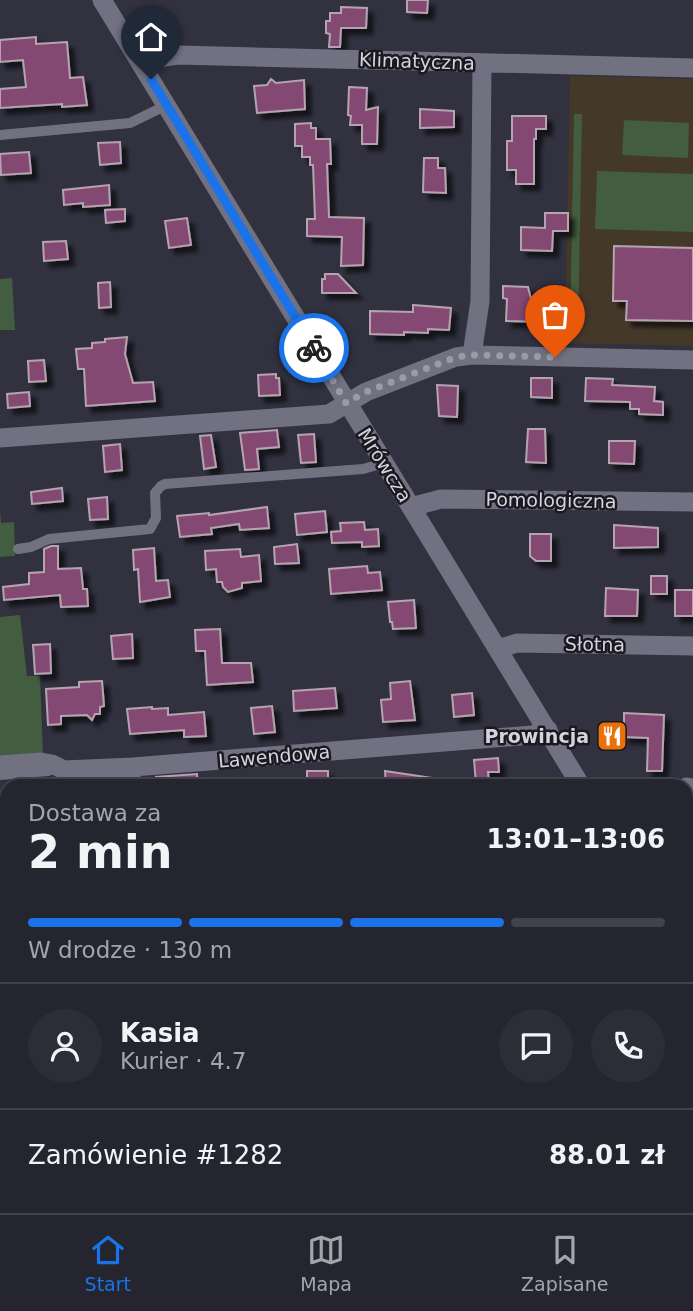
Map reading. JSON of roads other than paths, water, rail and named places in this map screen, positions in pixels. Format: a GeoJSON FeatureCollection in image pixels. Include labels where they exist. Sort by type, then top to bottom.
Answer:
{"type":"FeatureCollection","features":[{"type":"Feature","properties":{"kind":"street","name":"Mrówcza"},"geometry":{"type":"LineString","coordinates":[[103,0],[577,779]]}},
{"type":"Feature","properties":{"kind":"street","name":"Klimatyczna"},"geometry":{"type":"LineString","coordinates":[[143,66],[156,59],[178,55],[693,68]]}},
{"type":"Feature","properties":{"kind":"street"},"geometry":{"type":"LineString","coordinates":[[472,355],[480,301],[482,63]]}},
{"type":"Feature","properties":{"kind":"street"},"geometry":{"type":"LineString","coordinates":[[0,439],[329,414],[366,392],[456,357],[472,355],[693,360]]}},
{"type":"Feature","properties":{"kind":"street","name":"Pomologiczna"},"geometry":{"type":"LineString","coordinates":[[411,507],[441,499],[693,502]]}},
{"type":"Feature","properties":{"kind":"street","name":"Słotna"},"geometry":{"type":"LineString","coordinates":[[498,649],[517,643],[693,646]]}},
{"type":"Feature","properties":{"kind":"street","name":"Lawendowa"},"geometry":{"type":"LineString","coordinates":[[0,765],[41,762],[64,770],[131,776],[532,736],[548,730]]}},
{"type":"Feature","properties":{"kind":"lane"},"geometry":{"type":"LineString","coordinates":[[0,135],[130,123],[167,105]]}},
{"type":"Feature","properties":{"kind":"lane"},"geometry":{"type":"LineString","coordinates":[[18,549],[31,547],[49,538],[150,529],[156,518],[155,493],[165,484],[370,469],[384,463]]}},
{"type":"Feature","properties":{"kind":"lane"},"geometry":{"type":"LineString","coordinates":[[0,775],[64,770]]}},
{"type":"Feature","properties":{"kind":"place","name":"Prowincja"},"geometry":{"type":"Point","coordinates":[612,736]}}]}
